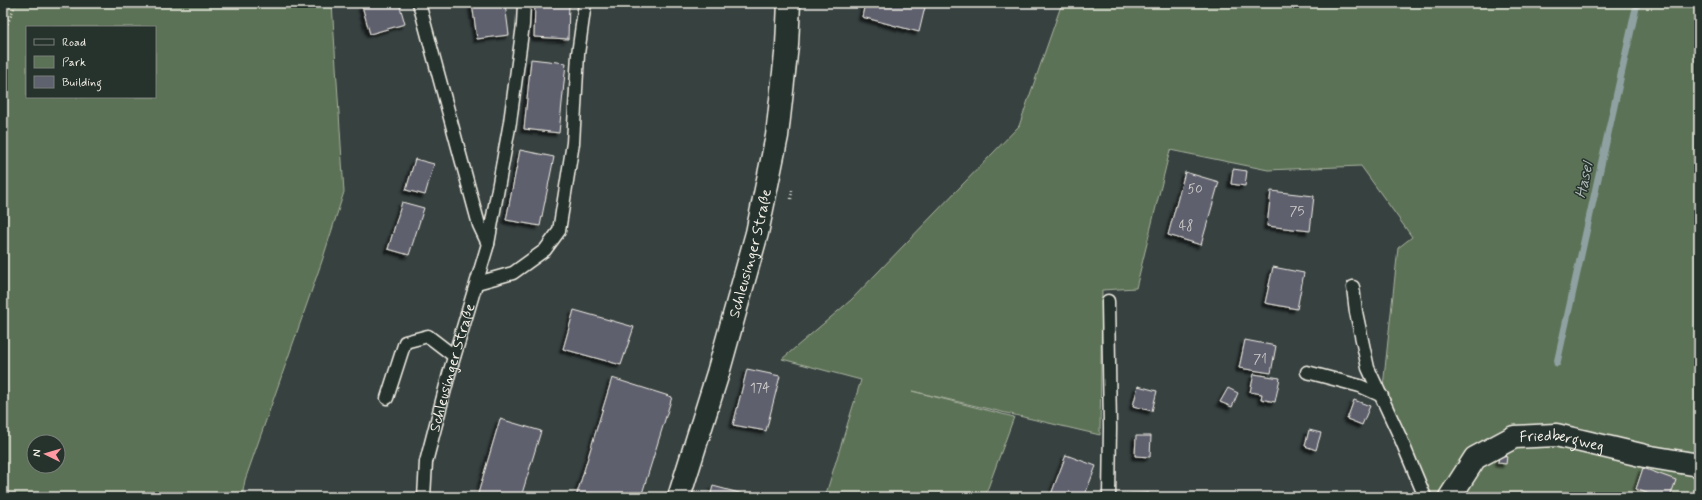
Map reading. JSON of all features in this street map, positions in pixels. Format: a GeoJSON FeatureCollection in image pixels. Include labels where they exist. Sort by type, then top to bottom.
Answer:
{"type":"FeatureCollection","features":[{"type":"Feature","properties":{"kind":"main road","name":"Schleusinger Straße"},"geometry":{"type":"LineString","coordinates":[[679,497],[718,373],[757,233],[777,136],[787,45],[789,3]]}},
{"type":"Feature","properties":{"kind":"main road","name":"Friedbergweg"},"geometry":{"type":"LineString","coordinates":[[1450,497],[1475,458],[1514,437],[1556,435],[1645,456],[1699,465]]}},
{"type":"Feature","properties":{"kind":"lane"},"geometry":{"type":"LineString","coordinates":[[419,3],[479,225],[488,244]]}},
{"type":"Feature","properties":{"kind":"lane","name":"Schleusinger Straße"},"geometry":{"type":"LineString","coordinates":[[424,497],[426,462],[454,356],[488,244],[511,114],[524,25],[524,3]]}},
{"type":"Feature","properties":{"kind":"lane"},"geometry":{"type":"LineString","coordinates":[[477,283],[513,274],[545,250],[559,232],[573,143],[578,54],[585,3]]}},
{"type":"Feature","properties":{"kind":"lane"},"geometry":{"type":"LineString","coordinates":[[1353,287],[1356,312],[1368,368],[1382,396],[1425,497]]}},
{"type":"Feature","properties":{"kind":"lane"},"geometry":{"type":"LineString","coordinates":[[1108,302],[1110,497]]}},
{"type":"Feature","properties":{"kind":"lane"},"geometry":{"type":"LineString","coordinates":[[387,398],[405,342],[428,336],[454,356]]}},
{"type":"Feature","properties":{"kind":"lane"},"geometry":{"type":"LineString","coordinates":[[1307,372],[1360,386],[1382,396]]}},
{"type":"Feature","properties":{"kind":"path"},"geometry":{"type":"LineString","coordinates":[[3,35],[16,3]]}},
{"type":"Feature","properties":{"kind":"green space"},"geometry":{"type":"Polygon","coordinates":[[[3,3],[332,3],[344,192],[322,261],[245,480],[242,497],[3,497],[3,3]]]}},
{"type":"Feature","properties":{"kind":"green space"},"geometry":{"type":"Polygon","coordinates":[[[1062,3],[1699,3],[1699,497],[1425,497],[1382,396],[1398,248],[1412,237],[1361,166],[1268,170],[1170,150],[1136,288],[1102,290],[1100,435],[912,391],[1014,417],[985,496],[988,497],[825,497],[861,380],[782,359],[851,300],[1019,126],[1062,3]]]}},
{"type":"Feature","properties":{"kind":"building"},"geometry":{"type":"Polygon","coordinates":[[[373,3],[399,3],[405,24],[370,34],[362,6],[373,3]]]}},
{"type":"Feature","properties":{"kind":"building"},"geometry":{"type":"Polygon","coordinates":[[[472,3],[505,3],[509,35],[477,39],[472,3]]]}},
{"type":"Feature","properties":{"kind":"building"},"geometry":{"type":"Polygon","coordinates":[[[535,3],[569,3],[568,39],[534,37],[535,3]]]}},
{"type":"Feature","properties":{"kind":"building"},"geometry":{"type":"Polygon","coordinates":[[[865,3],[926,3],[919,32],[862,17],[865,3]]]}},
{"type":"Feature","properties":{"kind":"building"},"geometry":{"type":"Polygon","coordinates":[[[531,59],[566,63],[559,133],[524,129],[531,59]]]}},
{"type":"Feature","properties":{"kind":"building"},"geometry":{"type":"Polygon","coordinates":[[[520,150],[554,157],[540,226],[506,220],[520,150]]]}},
{"type":"Feature","properties":{"kind":"building"},"geometry":{"type":"Polygon","coordinates":[[[415,159],[434,164],[425,195],[406,190],[415,159]]]}},
{"type":"Feature","properties":{"kind":"building"},"geometry":{"type":"Polygon","coordinates":[[[1233,169],[1247,171],[1245,186],[1231,184],[1233,169]]]}},
{"type":"Feature","properties":{"kind":"building"},"geometry":{"type":"Polygon","coordinates":[[[1185,172],[1219,182],[1201,245],[1168,235],[1185,172]]]}},
{"type":"Feature","properties":{"kind":"building"},"geometry":{"type":"Polygon","coordinates":[[[1271,191],[1314,196],[1310,231],[1267,226],[1271,191]]]}},
{"type":"Feature","properties":{"kind":"building"},"geometry":{"type":"Polygon","coordinates":[[[402,202],[424,208],[409,255],[388,249],[402,202]]]}},
{"type":"Feature","properties":{"kind":"building"},"geometry":{"type":"Polygon","coordinates":[[[1273,267],[1304,273],[1297,309],[1265,303],[1273,267]]]}},
{"type":"Feature","properties":{"kind":"building"},"geometry":{"type":"Polygon","coordinates":[[[574,310],[634,327],[621,365],[563,349],[574,310]]]}},
{"type":"Feature","properties":{"kind":"building"},"geometry":{"type":"Polygon","coordinates":[[[1245,340],[1276,346],[1271,373],[1239,368],[1245,340]]]}},
{"type":"Feature","properties":{"kind":"building"},"geometry":{"type":"Polygon","coordinates":[[[747,369],[780,376],[766,431],[733,425],[747,369]]]}},
{"type":"Feature","properties":{"kind":"building"},"geometry":{"type":"Polygon","coordinates":[[[1254,374],[1280,378],[1275,402],[1261,399],[1262,394],[1250,392],[1254,374]]]}},
{"type":"Feature","properties":{"kind":"building"},"geometry":{"type":"Polygon","coordinates":[[[612,378],[672,397],[641,497],[576,497],[612,378]]]}},
{"type":"Feature","properties":{"kind":"building"},"geometry":{"type":"Polygon","coordinates":[[[1138,386],[1157,391],[1152,411],[1133,406],[1138,386]]]}},
{"type":"Feature","properties":{"kind":"building"},"geometry":{"type":"Polygon","coordinates":[[[1228,388],[1238,393],[1232,407],[1220,402],[1228,388]]]}},
{"type":"Feature","properties":{"kind":"building"},"geometry":{"type":"Polygon","coordinates":[[[1354,400],[1370,406],[1362,425],[1347,419],[1354,400]]]}},
{"type":"Feature","properties":{"kind":"building"},"geometry":{"type":"Polygon","coordinates":[[[500,419],[541,431],[521,497],[477,497],[500,419]]]}},
{"type":"Feature","properties":{"kind":"building"},"geometry":{"type":"Polygon","coordinates":[[[1309,430],[1321,433],[1316,450],[1305,446],[1309,430]]]}},
{"type":"Feature","properties":{"kind":"building"},"geometry":{"type":"Polygon","coordinates":[[[1136,436],[1151,436],[1150,457],[1135,456],[1136,436]]]}},
{"type":"Feature","properties":{"kind":"building"},"geometry":{"type":"Polygon","coordinates":[[[1066,455],[1096,466],[1084,497],[1050,497],[1066,455]]]}},
{"type":"Feature","properties":{"kind":"building"},"geometry":{"type":"Polygon","coordinates":[[[1499,455],[1507,456],[1506,464],[1498,463],[1499,455]]]}},
{"type":"Feature","properties":{"kind":"building"},"geometry":{"type":"Polygon","coordinates":[[[1643,468],[1676,480],[1670,497],[1657,497],[1636,489],[1643,468]]]}},
{"type":"Feature","properties":{"kind":"building"},"geometry":{"type":"Polygon","coordinates":[[[713,486],[743,494],[742,497],[710,497],[713,486]]]}},
{"type":"Feature","properties":{"kind":"building"},"geometry":{"type":"Polygon","coordinates":[[[1149,493],[1149,497],[1130,497],[1130,494],[1149,493]]]}},
{"type":"Feature","properties":{"kind":"waterway","name":"Hasel"},"geometry":{"type":"LineString","coordinates":[[1557,363],[1637,3]]}}]}
